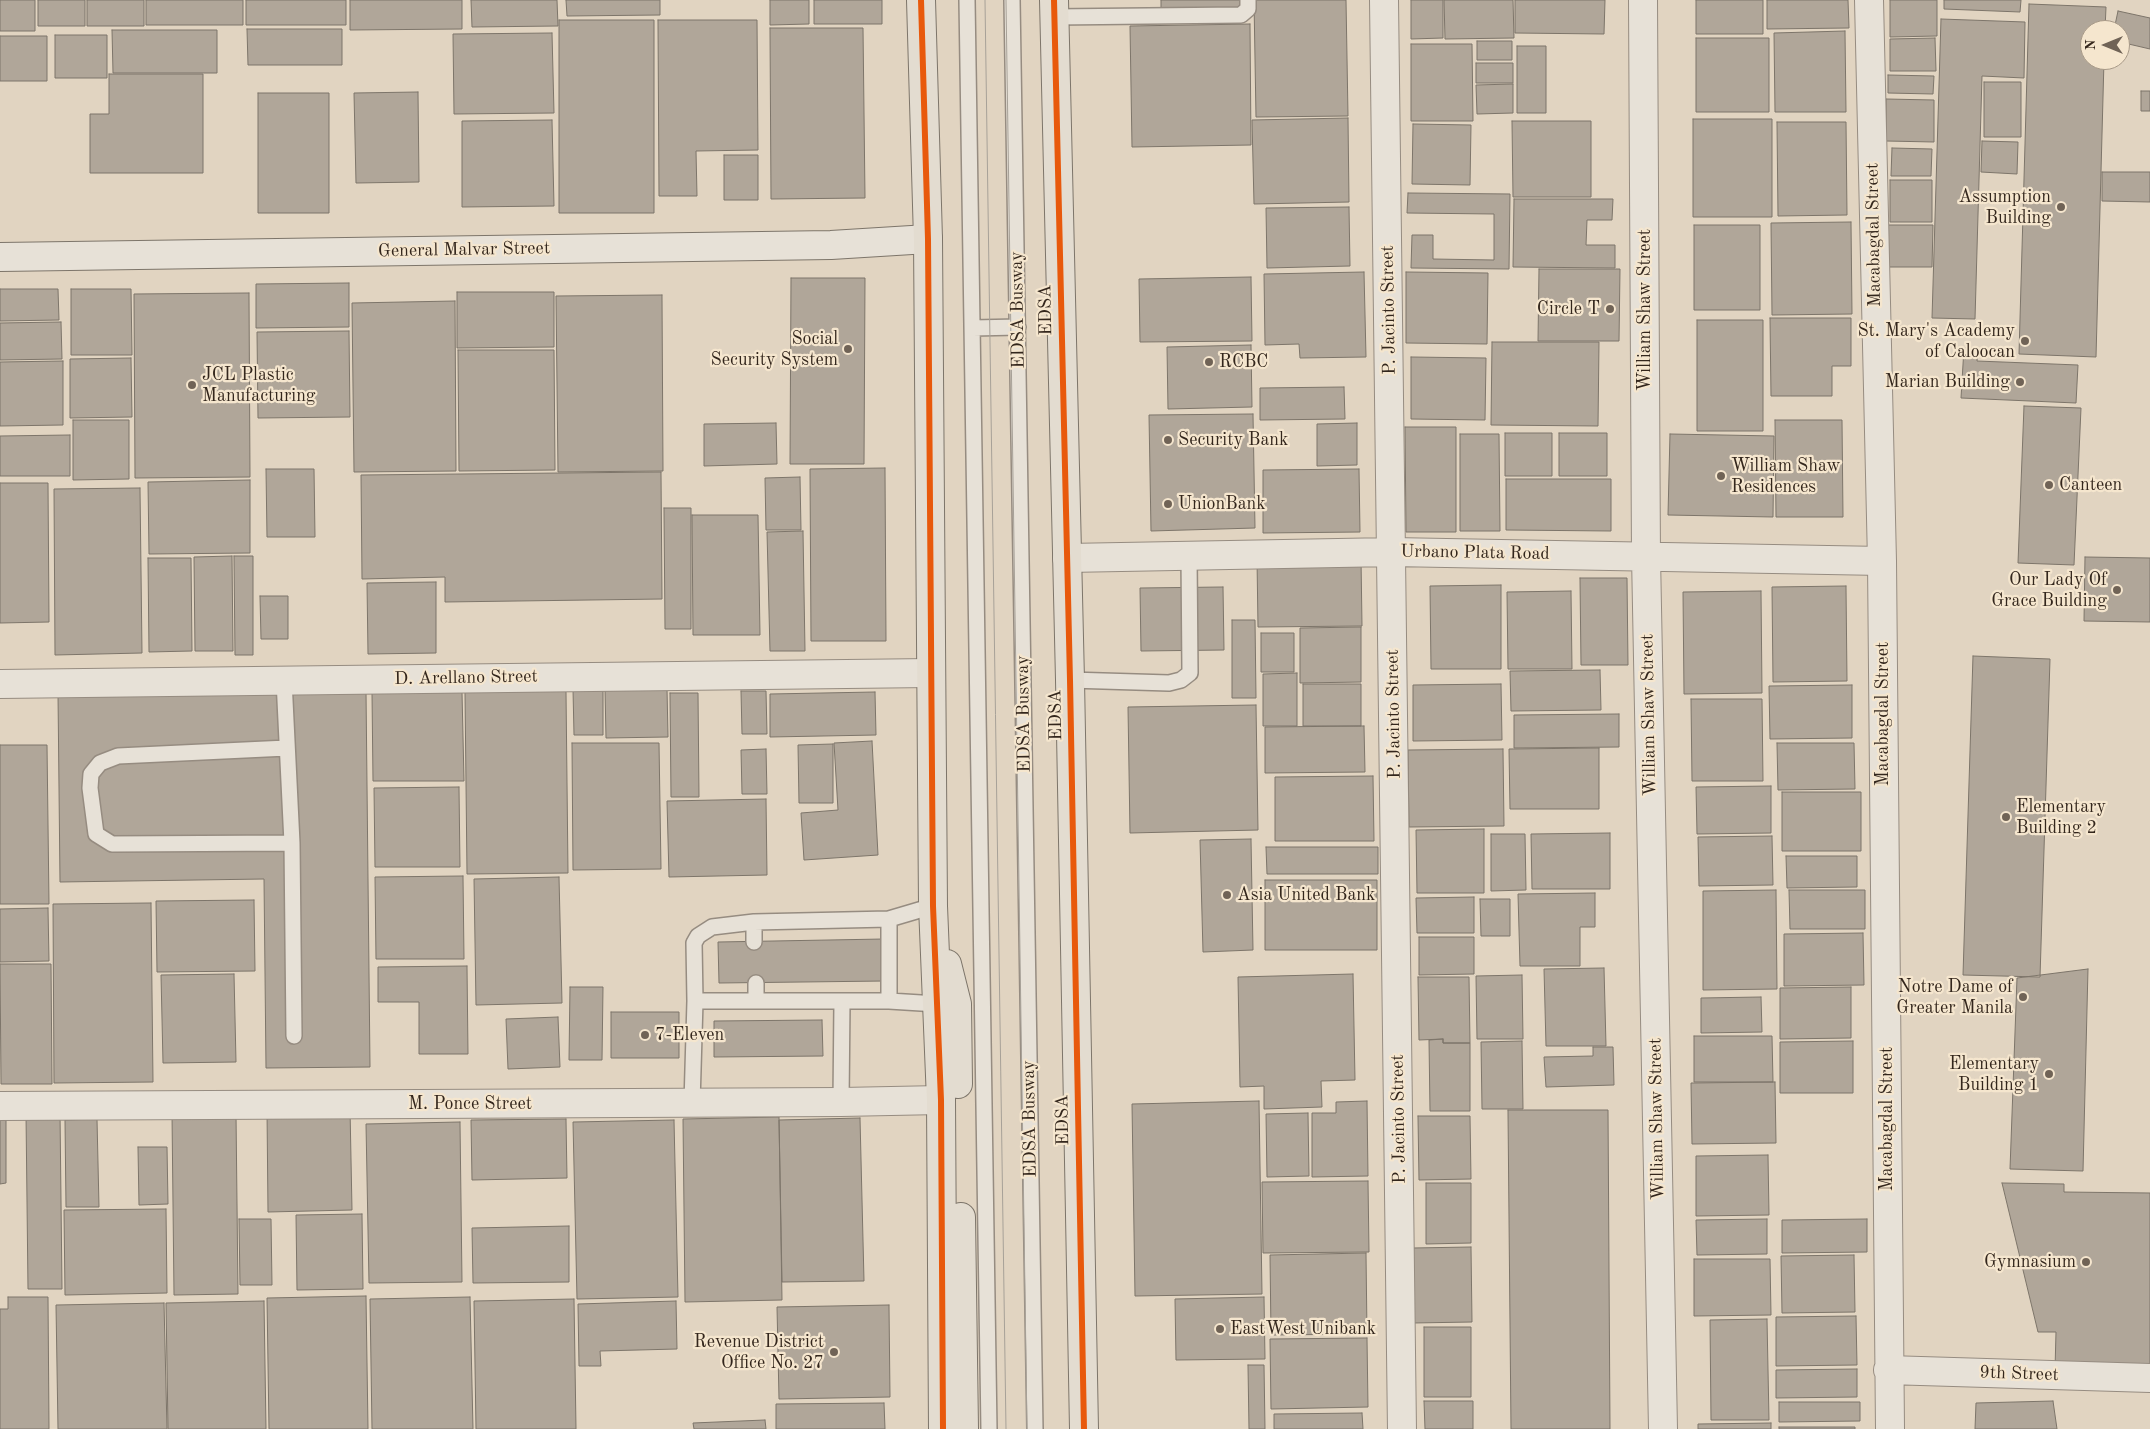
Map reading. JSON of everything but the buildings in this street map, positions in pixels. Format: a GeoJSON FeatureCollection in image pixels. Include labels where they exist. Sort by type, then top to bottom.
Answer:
{"type":"FeatureCollection","features":[{"type":"Feature","properties":{"kind":"highway"},"geometry":{"type":"LineString","coordinates":[[921,0],[928,239],[933,906],[941,1100],[943,1429]]}},
{"type":"Feature","properties":{"kind":"highway","name":"EDSA"},"geometry":{"type":"LineString","coordinates":[[1054,8],[1070,680],[1084,1429]]}},
{"type":"Feature","properties":{"kind":"highway"},"geometry":{"type":"LineString","coordinates":[[933,906],[957,1004],[964,1429]]}},
{"type":"Feature","properties":{"kind":"street","name":"P. Jacinto Street"},"geometry":{"type":"LineString","coordinates":[[1384,0],[1402,1429]]}},
{"type":"Feature","properties":{"kind":"street","name":"William Shaw Street"},"geometry":{"type":"LineString","coordinates":[[1643,0],[1646,556],[1663,1429]]}},
{"type":"Feature","properties":{"kind":"street","name":"Macabagdal Street"},"geometry":{"type":"LineString","coordinates":[[1869,0],[1882,562],[1890,1429]]}},
{"type":"Feature","properties":{"kind":"street","name":"General Malvar Street"},"geometry":{"type":"LineString","coordinates":[[0,257],[822,245],[928,239]]}},
{"type":"Feature","properties":{"kind":"street","name":"Urbano Plata Road"},"geometry":{"type":"LineString","coordinates":[[1067,558],[1392,552],[1882,562]]}},
{"type":"Feature","properties":{"kind":"street","name":"D. Arellano Street"},"geometry":{"type":"LineString","coordinates":[[0,684],[931,673]]}},
{"type":"Feature","properties":{"kind":"street","name":"M. Ponce Street"},"geometry":{"type":"LineString","coordinates":[[0,1106],[941,1100]]}},
{"type":"Feature","properties":{"kind":"street","name":"9th Street"},"geometry":{"type":"LineString","coordinates":[[1888,1370],[2150,1378]]}},
{"type":"Feature","properties":{"kind":"lane"},"geometry":{"type":"LineString","coordinates":[[967,0],[989,1429]]}},
{"type":"Feature","properties":{"kind":"lane","name":"EDSA Busway"},"geometry":{"type":"LineString","coordinates":[[1012,0],[1035,1429]]}},
{"type":"Feature","properties":{"kind":"lane"},"geometry":{"type":"LineString","coordinates":[[1054,8],[1241,16],[1248,9],[1248,0]]}},
{"type":"Feature","properties":{"kind":"lane"},"geometry":{"type":"LineString","coordinates":[[973,328],[1018,327]]}},
{"type":"Feature","properties":{"kind":"lane"},"geometry":{"type":"LineString","coordinates":[[1070,680],[1169,683],[1181,680],[1190,673],[1189,556]]}},
{"type":"Feature","properties":{"kind":"lane"},"geometry":{"type":"LineString","coordinates":[[284,680],[292,843],[294,1036]]}},
{"type":"Feature","properties":{"kind":"lane"},"geometry":{"type":"LineString","coordinates":[[287,748],[118,756],[100,762],[91,774],[90,788],[96,834],[112,844],[292,843]]}},
{"type":"Feature","properties":{"kind":"lane"},"geometry":{"type":"LineString","coordinates":[[692,1103],[695,1001],[694,943],[698,936],[712,927],[754,922],[889,919],[933,906]]}},
{"type":"Feature","properties":{"kind":"lane"},"geometry":{"type":"LineString","coordinates":[[889,919],[889,1000]]}},
{"type":"Feature","properties":{"kind":"lane"},"geometry":{"type":"LineString","coordinates":[[754,922],[754,942]]}},
{"type":"Feature","properties":{"kind":"lane"},"geometry":{"type":"LineString","coordinates":[[756,983],[756,1000]]}},
{"type":"Feature","properties":{"kind":"lane"},"geometry":{"type":"LineString","coordinates":[[695,1001],[842,1002],[889,1000],[937,1004]]}},
{"type":"Feature","properties":{"kind":"lane"},"geometry":{"type":"LineString","coordinates":[[841,1102],[842,1002]]}},
{"type":"Feature","properties":{"kind":"tram line"},"geometry":{"type":"LineString","coordinates":[[985,0],[1006,1429]]}},
{"type":"Feature","properties":{"kind":"tram line"},"geometry":{"type":"LineString","coordinates":[[1006,0],[1027,1429]]}},
{"type":"Feature","properties":{"kind":"cycle path"},"geometry":{"type":"LineString","coordinates":[[921,0],[928,239],[933,906],[941,1100],[943,1429]]}},
{"type":"Feature","properties":{"kind":"cycle path"},"geometry":{"type":"LineString","coordinates":[[1054,0],[1070,680],[1084,1429]]}},
{"type":"Feature","properties":{"kind":"place","name":"Assumption Building"},"geometry":{"type":"Point","coordinates":[2061,207]}},
{"type":"Feature","properties":{"kind":"place","name":"Circle T"},"geometry":{"type":"Point","coordinates":[1610,309]}},
{"type":"Feature","properties":{"kind":"place","name":"St. Mary's Academy of Caloocan"},"geometry":{"type":"Point","coordinates":[2025,341]}},
{"type":"Feature","properties":{"kind":"place","name":"Social Security System"},"geometry":{"type":"Point","coordinates":[848,349]}},
{"type":"Feature","properties":{"kind":"place","name":"RCBC"},"geometry":{"type":"Point","coordinates":[1209,362]}},
{"type":"Feature","properties":{"kind":"place","name":"Marian Building"},"geometry":{"type":"Point","coordinates":[2020,382]}},
{"type":"Feature","properties":{"kind":"place","name":"JCL Plastic Manufacturing"},"geometry":{"type":"Point","coordinates":[192,385]}},
{"type":"Feature","properties":{"kind":"place","name":"Security Bank"},"geometry":{"type":"Point","coordinates":[1168,440]}},
{"type":"Feature","properties":{"kind":"place","name":"William Shaw Residences"},"geometry":{"type":"Point","coordinates":[1721,476]}},
{"type":"Feature","properties":{"kind":"place","name":"Canteen"},"geometry":{"type":"Point","coordinates":[2049,485]}},
{"type":"Feature","properties":{"kind":"place","name":"UnionBank"},"geometry":{"type":"Point","coordinates":[1168,504]}},
{"type":"Feature","properties":{"kind":"place","name":"Our Lady Of Grace Building"},"geometry":{"type":"Point","coordinates":[2117,590]}},
{"type":"Feature","properties":{"kind":"place","name":"Elementary Building 2"},"geometry":{"type":"Point","coordinates":[2006,817]}},
{"type":"Feature","properties":{"kind":"place","name":"Asia United Bank"},"geometry":{"type":"Point","coordinates":[1227,895]}},
{"type":"Feature","properties":{"kind":"place","name":"Notre Dame of Greater Manila"},"geometry":{"type":"Point","coordinates":[2023,997]}},
{"type":"Feature","properties":{"kind":"place","name":"7-Eleven"},"geometry":{"type":"Point","coordinates":[645,1035]}},
{"type":"Feature","properties":{"kind":"place","name":"Elementary Building 1"},"geometry":{"type":"Point","coordinates":[2049,1074]}},
{"type":"Feature","properties":{"kind":"place","name":"Gymnasium"},"geometry":{"type":"Point","coordinates":[2086,1262]}},
{"type":"Feature","properties":{"kind":"place","name":"EastWest Unibank"},"geometry":{"type":"Point","coordinates":[1220,1329]}},
{"type":"Feature","properties":{"kind":"place","name":"Revenue District Office No. 27"},"geometry":{"type":"Point","coordinates":[834,1352]}}]}
